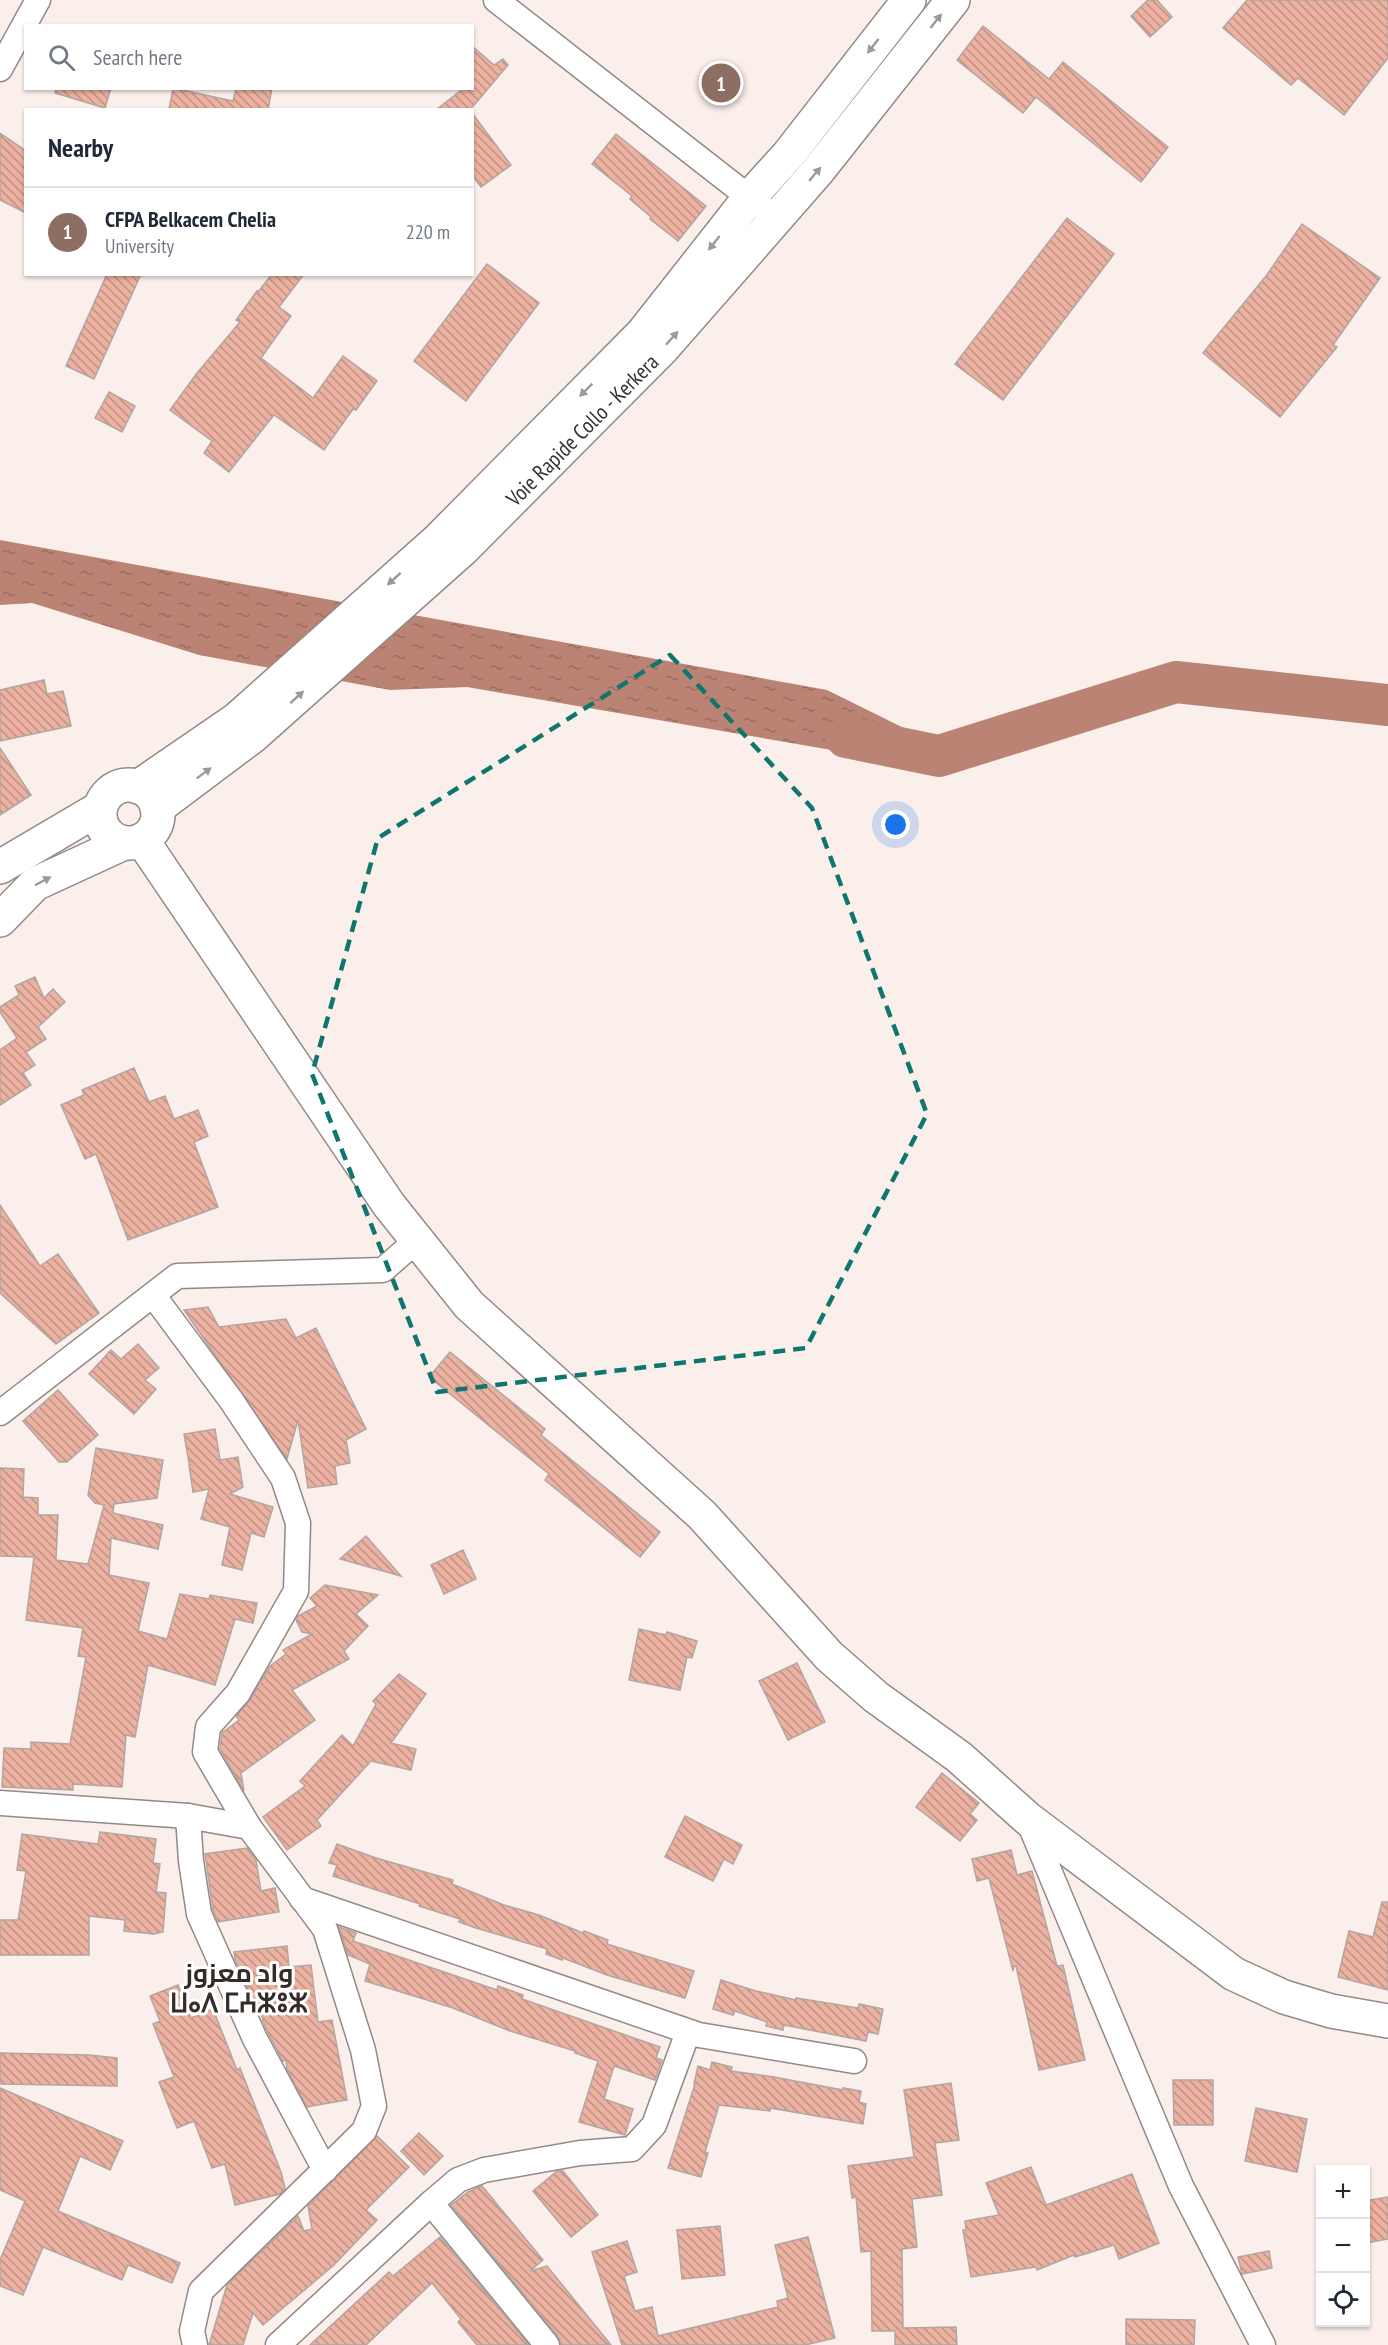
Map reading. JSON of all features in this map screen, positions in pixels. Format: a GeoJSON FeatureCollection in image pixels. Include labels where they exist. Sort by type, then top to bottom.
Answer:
{"type":"FeatureCollection","features":[{"type":"Feature","properties":{"kind":"main road","name":"Voie Rapide Collo - Kerkera"},"geometry":{"type":"LineString","coordinates":[[446,549],[643,333],[750,197],[789,154],[909,0]]}},
{"type":"Feature","properties":{"kind":"main road","name":"Voie Rapide Collo - Kerkera"},"geometry":{"type":"LineString","coordinates":[[148,797],[245,727],[446,549],[663,348],[817,172],[952,0]]}},
{"type":"Feature","properties":{"kind":"main road"},"geometry":{"type":"LineString","coordinates":[[0,867],[100,808],[111,791],[119,787],[148,797],[155,826],[133,842],[35,884],[0,920]]}},
{"type":"Feature","properties":{"kind":"main road"},"geometry":{"type":"LineString","coordinates":[[100,808],[102,826],[108,834],[133,842],[389,1205],[469,1305],[702,1515],[829,1656],[876,1697],[959,1757],[1028,1818],[1234,1974],[1284,1997],[1331,2011],[1388,2020]]}},
{"type":"Feature","properties":{"kind":"street"},"geometry":{"type":"LineString","coordinates":[[25,24],[38,0]]}},
{"type":"Feature","properties":{"kind":"street"},"geometry":{"type":"LineString","coordinates":[[496,0],[777,219]]}},
{"type":"Feature","properties":{"kind":"street"},"geometry":{"type":"LineString","coordinates":[[0,69],[24,25]]}},
{"type":"Feature","properties":{"kind":"street"},"geometry":{"type":"LineString","coordinates":[[0,1413],[177,1276],[383,1270],[417,1240]]}},
{"type":"Feature","properties":{"kind":"street"},"geometry":{"type":"LineString","coordinates":[[153,1295],[231,1400],[283,1478],[298,1523],[296,1590],[238,1693],[208,1727],[205,1752],[249,1827],[325,1929],[363,2050],[374,2106],[364,2131],[201,2291],[192,2331],[195,2345]]}},
{"type":"Feature","properties":{"kind":"street"},"geometry":{"type":"LineString","coordinates":[[0,1803],[188,1816],[249,1827]]}},
{"type":"Feature","properties":{"kind":"street"},"geometry":{"type":"LineString","coordinates":[[188,1816],[191,1861],[199,1914],[255,2039],[325,2170]]}},
{"type":"Feature","properties":{"kind":"street"},"geometry":{"type":"LineString","coordinates":[[1028,1818],[1181,2186],[1263,2345]]}},
{"type":"Feature","properties":{"kind":"street"},"geometry":{"type":"LineString","coordinates":[[302,1899],[688,2032],[854,2061]]}},
{"type":"Feature","properties":{"kind":"street"},"geometry":{"type":"LineString","coordinates":[[278,2345],[458,2180],[484,2170],[580,2153],[632,2150],[654,2125],[688,2032]]}},
{"type":"Feature","properties":{"kind":"street"},"geometry":{"type":"LineString","coordinates":[[431,2203],[547,2345]]}},
{"type":"Feature","properties":{"kind":"highlighted area"},"geometry":{"type":"Polygon","coordinates":[[[670,655],[812,808],[927,1114],[806,1348],[437,1392],[312,1074],[378,838],[670,655]]]}},
{"type":"Feature","properties":{"kind":"water"},"geometry":{"type":"Polygon","coordinates":[[[0,540],[827,690],[920,736],[884,759],[467,687],[390,690],[199,655],[32,603],[0,605],[0,540]]]}},
{"type":"Feature","properties":{"kind":"building"},"geometry":{"type":"Polygon","coordinates":[[[1148,0],[1157,0],[1172,17],[1150,37],[1131,16],[1148,0]]]}},
{"type":"Feature","properties":{"kind":"building"},"geometry":{"type":"Polygon","coordinates":[[[1247,0],[1388,0],[1388,58],[1344,115],[1298,78],[1291,85],[1223,28],[1247,0]]]}},
{"type":"Feature","properties":{"kind":"building"},"geometry":{"type":"Polygon","coordinates":[[[983,26],[1049,79],[1063,62],[1168,147],[1141,182],[1036,97],[1023,113],[957,60],[983,26]]]}},
{"type":"Feature","properties":{"kind":"building"},"geometry":{"type":"Polygon","coordinates":[[[474,48],[494,65],[503,59],[508,65],[472,108],[439,108],[461,90],[474,90],[474,48]]]}},
{"type":"Feature","properties":{"kind":"building"},"geometry":{"type":"Polygon","coordinates":[[[56,90],[110,90],[105,108],[55,93],[56,90]]]}},
{"type":"Feature","properties":{"kind":"building"},"geometry":{"type":"Polygon","coordinates":[[[173,90],[233,101],[236,90],[272,90],[268,108],[169,108],[173,90]]]}},
{"type":"Feature","properties":{"kind":"building"},"geometry":{"type":"Polygon","coordinates":[[[474,116],[511,165],[481,187],[474,178],[474,116]]]}},
{"type":"Feature","properties":{"kind":"building"},"geometry":{"type":"Polygon","coordinates":[[[0,133],[24,150],[24,212],[0,200],[0,133]]]}},
{"type":"Feature","properties":{"kind":"building"},"geometry":{"type":"Polygon","coordinates":[[[616,134],[706,206],[678,241],[650,219],[651,217],[630,199],[632,196],[592,164],[616,134]]]}},
{"type":"Feature","properties":{"kind":"building"},"geometry":{"type":"Polygon","coordinates":[[[1067,218],[1114,254],[1003,400],[955,364],[1067,218]]]}},
{"type":"Feature","properties":{"kind":"building"},"geometry":{"type":"Polygon","coordinates":[[[1302,224],[1380,278],[1333,345],[1337,347],[1280,417],[1203,353],[1266,276],[1302,224]]]}},
{"type":"Feature","properties":{"kind":"building"},"geometry":{"type":"Polygon","coordinates":[[[487,264],[539,303],[466,401],[414,361],[487,264]]]}},
{"type":"Feature","properties":{"kind":"building"},"geometry":{"type":"Polygon","coordinates":[[[106,276],[140,276],[94,379],[66,366],[106,276]]]}},
{"type":"Feature","properties":{"kind":"building"},"geometry":{"type":"Polygon","coordinates":[[[270,276],[302,276],[279,307],[291,316],[261,358],[313,398],[343,356],[377,381],[356,410],[353,409],[324,450],[274,415],[229,472],[204,453],[212,441],[170,410],[197,373],[240,322],[236,320],[270,276]]]}},
{"type":"Feature","properties":{"kind":"building"},"geometry":{"type":"Polygon","coordinates":[[[109,392],[135,406],[122,432],[95,418],[109,392]]]}},
{"type":"Feature","properties":{"kind":"building"},"geometry":{"type":"Polygon","coordinates":[[[44,680],[47,694],[63,691],[71,726],[0,741],[0,690],[44,680]]]}},
{"type":"Feature","properties":{"kind":"building"},"geometry":{"type":"Polygon","coordinates":[[[0,748],[31,795],[0,815],[0,748]]]}},
{"type":"Feature","properties":{"kind":"building"},"geometry":{"type":"Polygon","coordinates":[[[35,977],[44,998],[53,989],[65,1002],[38,1027],[46,1039],[26,1052],[35,1065],[23,1073],[31,1085],[0,1105],[0,1050],[17,1038],[0,1012],[0,1007],[19,995],[15,986],[35,977]]]}},
{"type":"Feature","properties":{"kind":"building"},"geometry":{"type":"Polygon","coordinates":[[[134,1068],[149,1102],[165,1096],[174,1119],[198,1110],[208,1136],[194,1142],[218,1207],[128,1240],[96,1154],[85,1159],[61,1105],[84,1095],[82,1090],[134,1068]]]}},
{"type":"Feature","properties":{"kind":"building"},"geometry":{"type":"Polygon","coordinates":[[[0,1205],[40,1266],[58,1254],[99,1313],[56,1344],[0,1293],[0,1205]]]}},
{"type":"Feature","properties":{"kind":"building"},"geometry":{"type":"Polygon","coordinates":[[[208,1307],[219,1327],[286,1319],[296,1338],[316,1328],[366,1429],[346,1440],[350,1463],[335,1466],[337,1484],[308,1488],[298,1420],[287,1459],[184,1310],[208,1307]]]}},
{"type":"Feature","properties":{"kind":"building"},"geometry":{"type":"Polygon","coordinates":[[[138,1344],[159,1368],[145,1380],[156,1389],[134,1414],[89,1374],[111,1350],[121,1359],[138,1344]]]}},
{"type":"Feature","properties":{"kind":"building"},"geometry":{"type":"Polygon","coordinates":[[[450,1352],[545,1429],[541,1435],[660,1532],[640,1557],[545,1480],[549,1474],[429,1377],[450,1352]]]}},
{"type":"Feature","properties":{"kind":"building"},"geometry":{"type":"Polygon","coordinates":[[[58,1390],[98,1435],[67,1462],[59,1462],[23,1421],[58,1390]]]}},
{"type":"Feature","properties":{"kind":"building"},"geometry":{"type":"Polygon","coordinates":[[[215,1429],[220,1460],[238,1457],[243,1487],[230,1494],[273,1507],[264,1537],[251,1533],[242,1570],[222,1565],[230,1527],[201,1519],[209,1489],[193,1492],[189,1465],[191,1465],[184,1434],[215,1429]]]}},
{"type":"Feature","properties":{"kind":"building"},"geometry":{"type":"Polygon","coordinates":[[[96,1448],[163,1460],[157,1498],[114,1504],[113,1513],[163,1525],[158,1549],[111,1538],[109,1575],[149,1583],[138,1631],[167,1639],[180,1594],[209,1599],[210,1595],[257,1603],[253,1623],[235,1619],[215,1685],[148,1665],[135,1737],[126,1735],[122,1787],[73,1784],[73,1790],[2,1787],[4,1748],[31,1749],[31,1742],[70,1744],[86,1657],[78,1656],[83,1628],[26,1620],[34,1557],[0,1556],[0,1468],[24,1469],[23,1497],[38,1498],[38,1515],[58,1515],[56,1560],[88,1564],[104,1505],[95,1503],[88,1495],[96,1448]]]}},
{"type":"Feature","properties":{"kind":"building"},"geometry":{"type":"Polygon","coordinates":[[[366,1536],[401,1576],[340,1559],[366,1536]]]}},
{"type":"Feature","properties":{"kind":"building"},"geometry":{"type":"Polygon","coordinates":[[[463,1550],[476,1579],[444,1594],[431,1565],[463,1550]]]}},
{"type":"Feature","properties":{"kind":"building"},"geometry":{"type":"Polygon","coordinates":[[[325,1585],[378,1595],[356,1614],[368,1626],[344,1651],[349,1659],[292,1690],[315,1720],[241,1773],[244,1791],[220,1749],[222,1733],[239,1720],[236,1716],[250,1700],[270,1666],[286,1654],[283,1650],[312,1634],[302,1632],[296,1620],[298,1616],[317,1606],[310,1598],[325,1585]]]}},
{"type":"Feature","properties":{"kind":"building"},"geometry":{"type":"Polygon","coordinates":[[[639,1629],[666,1635],[667,1632],[697,1641],[692,1658],[687,1657],[680,1690],[629,1680],[639,1629]]]}},
{"type":"Feature","properties":{"kind":"building"},"geometry":{"type":"Polygon","coordinates":[[[797,1663],[825,1722],[788,1740],[759,1681],[797,1663]]]}},
{"type":"Feature","properties":{"kind":"building"},"geometry":{"type":"Polygon","coordinates":[[[399,1674],[426,1694],[391,1743],[416,1749],[411,1770],[371,1761],[317,1820],[321,1826],[287,1850],[263,1817],[305,1786],[300,1781],[342,1735],[353,1746],[376,1704],[373,1701],[399,1674]]]}},
{"type":"Feature","properties":{"kind":"building"},"geometry":{"type":"Polygon","coordinates":[[[942,1773],[979,1803],[970,1814],[977,1820],[960,1841],[916,1807],[942,1773]]]}},
{"type":"Feature","properties":{"kind":"building"},"geometry":{"type":"Polygon","coordinates":[[[685,1816],[742,1845],[733,1864],[724,1859],[713,1881],[665,1857],[685,1816]]]}},
{"type":"Feature","properties":{"kind":"building"},"geometry":{"type":"Polygon","coordinates":[[[100,1832],[156,1839],[153,1863],[160,1864],[156,1892],[166,1893],[163,1932],[154,1934],[124,1931],[125,1920],[89,1916],[89,1955],[0,1955],[0,1920],[18,1920],[26,1871],[17,1870],[22,1834],[98,1844],[100,1832]]]}},
{"type":"Feature","properties":{"kind":"building"},"geometry":{"type":"Polygon","coordinates":[[[337,1844],[376,1858],[453,1880],[452,1884],[504,1905],[608,1940],[607,1944],[694,1971],[685,1998],[607,1975],[563,1958],[562,1960],[546,1954],[547,1949],[476,1928],[459,1922],[460,1919],[419,1906],[420,1904],[333,1876],[337,1865],[329,1863],[337,1844]]]}},
{"type":"Feature","properties":{"kind":"building"},"geometry":{"type":"Polygon","coordinates":[[[247,1848],[256,1860],[261,1891],[275,1888],[279,1912],[218,1922],[213,1910],[205,1854],[247,1848]]]}},
{"type":"Feature","properties":{"kind":"building"},"geometry":{"type":"Polygon","coordinates":[[[1011,1850],[1017,1875],[1032,1871],[1057,1966],[1063,1965],[1085,2060],[1039,2070],[1016,1966],[1013,1971],[989,1878],[977,1881],[972,1859],[1011,1850]]]}},
{"type":"Feature","properties":{"kind":"building"},"geometry":{"type":"Polygon","coordinates":[[[1382,1902],[1388,1902],[1388,1990],[1338,1977],[1349,1931],[1373,1937],[1382,1902]]]}},
{"type":"Feature","properties":{"kind":"building"},"geometry":{"type":"Polygon","coordinates":[[[339,1927],[356,1933],[353,1941],[497,1990],[498,1986],[523,1995],[522,1999],[660,2047],[656,2058],[662,2060],[655,2080],[614,2066],[604,2099],[633,2109],[625,2135],[579,2122],[598,2061],[575,2053],[575,2051],[510,2031],[453,2008],[365,1981],[370,1964],[348,1955],[339,1927]]]}},
{"type":"Feature","properties":{"kind":"building"},"geometry":{"type":"Polygon","coordinates":[[[287,1946],[289,1967],[311,1965],[318,2022],[332,2020],[347,2100],[307,2107],[287,2069],[286,2060],[283,2061],[268,2033],[260,2004],[255,2005],[235,1959],[234,1952],[287,1946]]]}},
{"type":"Feature","properties":{"kind":"building"},"geometry":{"type":"Polygon","coordinates":[[[721,1980],[796,2000],[796,1998],[858,2008],[859,2004],[883,2009],[878,2034],[868,2032],[866,2041],[784,2025],[783,2030],[766,2026],[767,2022],[735,2011],[733,2015],[713,2009],[721,1980]]]}},
{"type":"Feature","properties":{"kind":"building"},"geometry":{"type":"Polygon","coordinates":[[[178,1985],[191,2018],[213,2009],[237,2070],[240,2068],[281,2172],[285,2188],[280,2194],[235,2205],[225,2164],[212,2168],[194,2121],[177,2128],[159,2082],[174,2077],[153,2024],[160,2021],[150,1996],[178,1985]]]}},
{"type":"Feature","properties":{"kind":"building"},"geometry":{"type":"Polygon","coordinates":[[[0,2053],[89,2055],[117,2058],[117,2086],[0,2084],[0,2053]]]}},
{"type":"Feature","properties":{"kind":"building"},"geometry":{"type":"Polygon","coordinates":[[[712,2062],[732,2067],[731,2071],[861,2091],[859,2102],[866,2104],[863,2124],[770,2108],[770,2111],[719,2105],[705,2152],[708,2153],[701,2177],[668,2168],[695,2084],[698,2066],[710,2070],[712,2062]]]}},
{"type":"Feature","properties":{"kind":"building"},"geometry":{"type":"Polygon","coordinates":[[[1173,2080],[1213,2080],[1213,2125],[1174,2125],[1173,2080]]]}},
{"type":"Feature","properties":{"kind":"building"},"geometry":{"type":"Polygon","coordinates":[[[951,2083],[959,2140],[935,2143],[942,2195],[912,2199],[917,2247],[902,2249],[903,2328],[956,2327],[957,2345],[895,2345],[895,2331],[872,2331],[871,2251],[861,2252],[856,2197],[852,2198],[848,2166],[914,2157],[904,2090],[951,2083]]]}},
{"type":"Feature","properties":{"kind":"building"},"geometry":{"type":"Polygon","coordinates":[[[0,2088],[123,2141],[110,2170],[80,2156],[58,2211],[180,2263],[172,2283],[128,2265],[122,2280],[43,2247],[23,2295],[0,2286],[0,2260],[25,2201],[0,2190],[0,2088]]]}},
{"type":"Feature","properties":{"kind":"building"},"geometry":{"type":"Polygon","coordinates":[[[1256,2108],[1307,2119],[1297,2172],[1245,2161],[1256,2108]]]}},
{"type":"Feature","properties":{"kind":"building"},"geometry":{"type":"Polygon","coordinates":[[[419,2133],[443,2156],[424,2175],[401,2151],[419,2133]]]}},
{"type":"Feature","properties":{"kind":"building"},"geometry":{"type":"Polygon","coordinates":[[[377,2136],[409,2167],[366,2210],[377,2220],[334,2265],[263,2325],[253,2313],[243,2345],[209,2345],[227,2285],[298,2216],[304,2231],[312,2229],[308,2206],[377,2136]]]}},
{"type":"Feature","properties":{"kind":"building"},"geometry":{"type":"Polygon","coordinates":[[[1031,2167],[1046,2205],[1132,2174],[1159,2243],[1119,2259],[1114,2245],[1075,2257],[1074,2255],[1037,2270],[1036,2267],[971,2277],[963,2230],[966,2230],[965,2221],[999,2215],[986,2183],[1031,2167]]]}},
{"type":"Feature","properties":{"kind":"building"},"geometry":{"type":"Polygon","coordinates":[[[557,2171],[563,2171],[598,2215],[571,2237],[533,2191],[557,2171]]]}},
{"type":"Feature","properties":{"kind":"building"},"geometry":{"type":"Polygon","coordinates":[[[482,2186],[543,2260],[530,2271],[547,2266],[611,2345],[561,2345],[558,2336],[451,2205],[468,2192],[482,2186]]]}},
{"type":"Feature","properties":{"kind":"building"},"geometry":{"type":"Polygon","coordinates":[[[1388,2197],[1388,2239],[1370,2242],[1370,2200],[1388,2197]]]}},
{"type":"Feature","properties":{"kind":"building"},"geometry":{"type":"Polygon","coordinates":[[[720,2226],[725,2275],[682,2279],[677,2230],[720,2226]]]}},
{"type":"Feature","properties":{"kind":"building"},"geometry":{"type":"Polygon","coordinates":[[[440,2237],[529,2345],[477,2345],[458,2322],[461,2319],[432,2283],[366,2345],[310,2345],[389,2272],[393,2276],[440,2237]]]}},
{"type":"Feature","properties":{"kind":"building"},"geometry":{"type":"Polygon","coordinates":[[[808,2237],[835,2338],[805,2345],[622,2345],[592,2252],[627,2241],[637,2272],[624,2276],[635,2311],[652,2307],[658,2336],[778,2307],[777,2301],[788,2298],[775,2245],[808,2237]]]}},
{"type":"Feature","properties":{"kind":"building"},"geometry":{"type":"Polygon","coordinates":[[[1269,2251],[1272,2268],[1242,2274],[1238,2257],[1269,2251]]]}},
{"type":"Feature","properties":{"kind":"building"},"geometry":{"type":"Polygon","coordinates":[[[1126,2319],[1195,2320],[1194,2345],[1126,2345],[1126,2319]]]}},
{"type":"Feature","properties":{"kind":"waterway"},"geometry":{"type":"LineString","coordinates":[[846,737],[939,756],[1176,682],[1388,705]]}},
{"type":"Feature","properties":{"kind":"place","name":"CFPA Belkacem Chelia"},"geometry":{"type":"Point","coordinates":[721,83]}},
{"type":"Feature","properties":{"kind":"district","name":"واد معزوز ⵡⴰⴷ ⵎⵄⵣⵓⵣ"},"geometry":{"type":"Point","coordinates":[239,1988]}}]}
